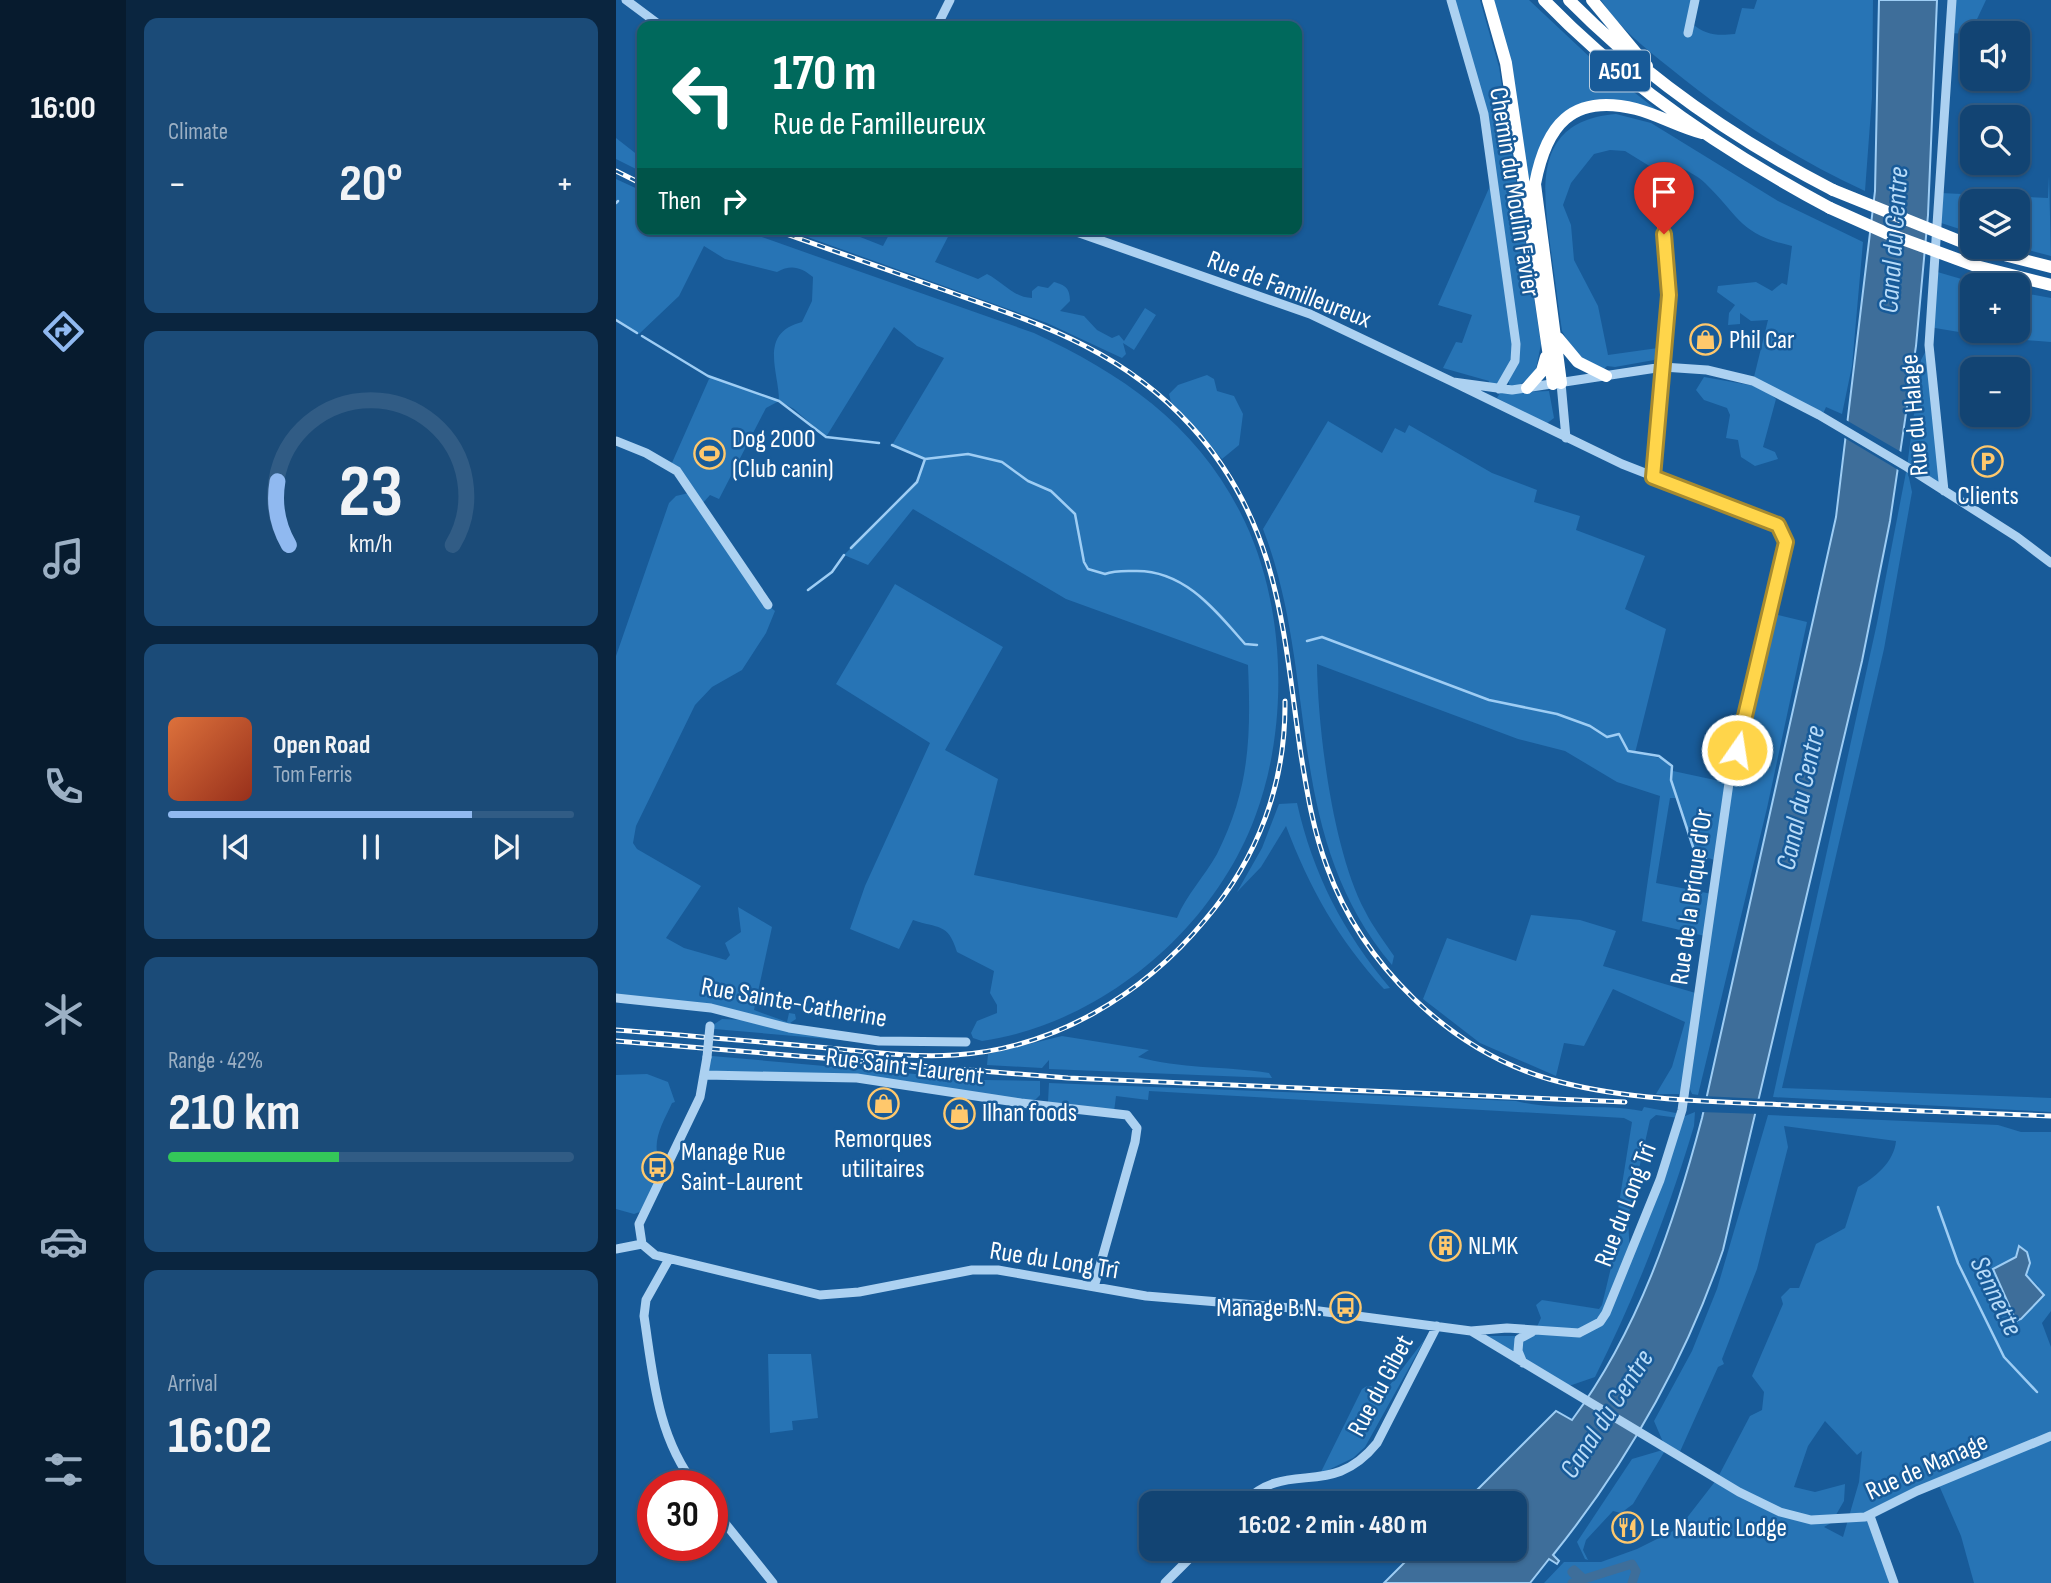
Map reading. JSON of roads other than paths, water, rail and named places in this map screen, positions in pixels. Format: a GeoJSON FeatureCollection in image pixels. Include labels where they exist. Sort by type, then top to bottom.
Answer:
{"type":"FeatureCollection","features":[{"type":"Feature","properties":{"kind":"highway"},"geometry":{"type":"LineString","coordinates":[[1488,0],[1506,63],[1548,346],[1557,384]]}},
{"type":"Feature","properties":{"kind":"highway","name":"A501"},"geometry":{"type":"LineString","coordinates":[[1544,0],[1623,74],[1702,133],[1773,177],[1830,208],[1886,233],[1976,265],[2051,285]]}},
{"type":"Feature","properties":{"kind":"highway","name":"A501"},"geometry":{"type":"LineString","coordinates":[[1569,0],[1653,76],[1740,137],[1833,190],[1960,241]]}},
{"type":"Feature","properties":{"kind":"highway"},"geometry":{"type":"LineString","coordinates":[[1592,0],[1612,27],[1639,53],[1653,76]]}},
{"type":"Feature","properties":{"kind":"highway"},"geometry":{"type":"LineString","coordinates":[[1557,384],[1555,331],[1535,184],[1540,158],[1552,131],[1580,111],[1617,106],[1635,108],[1702,133]]}},
{"type":"Feature","properties":{"kind":"highway","name":"A501"},"geometry":{"type":"LineString","coordinates":[[2020,259],[2051,267]]}},
{"type":"Feature","properties":{"kind":"highway"},"geometry":{"type":"LineString","coordinates":[[1555,331],[1570,356],[1585,368],[1606,376]]}},
{"type":"Feature","properties":{"kind":"highway"},"geometry":{"type":"LineString","coordinates":[[1527,388],[1542,371],[1548,346]]}},
{"type":"Feature","properties":{"kind":"street"},"geometry":{"type":"LineString","coordinates":[[626,0],[653,21]]}},
{"type":"Feature","properties":{"kind":"street"},"geometry":{"type":"LineString","coordinates":[[940,21],[950,0]]}},
{"type":"Feature","properties":{"kind":"street","name":"Chemin du Moulin Favier"},"geometry":{"type":"LineString","coordinates":[[1451,0],[1482,104],[1516,344],[1515,361],[1499,389]]}},
{"type":"Feature","properties":{"kind":"street"},"geometry":{"type":"LineString","coordinates":[[1689,33],[1695,0]]}},
{"type":"Feature","properties":{"kind":"street","name":"Rue du Halage"},"geometry":{"type":"LineString","coordinates":[[1944,491],[1929,345],[1952,0]]}},
{"type":"Feature","properties":{"kind":"street"},"geometry":{"type":"LineString","coordinates":[[1653,477],[1669,278],[1657,185]]}},
{"type":"Feature","properties":{"kind":"street","name":"Rue de Familleureux"},"geometry":{"type":"LineString","coordinates":[[1085,235],[1303,312],[1566,438],[1653,477],[1778,525]]}},
{"type":"Feature","properties":{"kind":"street","name":"Rue de Familleureux"},"geometry":{"type":"LineString","coordinates":[[1453,382],[1499,389],[1527,388],[1663,367],[1707,370],[1753,381],[1822,416],[1907,467],[2017,537],[2051,563]]}},
{"type":"Feature","properties":{"kind":"street"},"geometry":{"type":"LineString","coordinates":[[1557,384],[1566,438]]}},
{"type":"Feature","properties":{"kind":"street"},"geometry":{"type":"LineString","coordinates":[[616,441],[646,453],[677,471],[768,605]]}},
{"type":"Feature","properties":{"kind":"street","name":"Rue de la Brique d'Or"},"geometry":{"type":"LineString","coordinates":[[1695,1032],[1705,940],[1729,783],[1786,542],[1778,525]]}},
{"type":"Feature","properties":{"kind":"street","name":"Rue Sainte-Catherine"},"geometry":{"type":"LineString","coordinates":[[616,999],[711,1008],[789,1028],[879,1041],[966,1042]]}},
{"type":"Feature","properties":{"kind":"street"},"geometry":{"type":"LineString","coordinates":[[616,1249],[642,1244],[639,1224],[700,1097],[705,1075],[711,1008]]}},
{"type":"Feature","properties":{"kind":"street","name":"Rue du Long Trî"},"geometry":{"type":"LineString","coordinates":[[642,1244],[655,1255],[820,1295],[859,1292],[981,1269],[1013,1272],[1146,1296],[1241,1303],[1471,1331],[1507,1328],[1579,1334],[1600,1322],[1606,1313],[1674,1139],[1688,1083],[1695,1032]]}},
{"type":"Feature","properties":{"kind":"street","name":"Rue Saint-Laurent"},"geometry":{"type":"LineString","coordinates":[[705,1075],[858,1078],[1021,1103],[1127,1115],[1137,1128],[1135,1142],[1094,1287]]}},
{"type":"Feature","properties":{"kind":"street"},"geometry":{"type":"LineString","coordinates":[[669,1259],[646,1300],[644,1316],[661,1417],[684,1470]]}},
{"type":"Feature","properties":{"kind":"street","name":"Rue du Gibet"},"geometry":{"type":"LineString","coordinates":[[1255,1491],[1277,1480],[1335,1476],[1364,1459],[1377,1444],[1432,1326]]}},
{"type":"Feature","properties":{"kind":"street"},"geometry":{"type":"LineString","coordinates":[[1471,1331],[1522,1363]]}},
{"type":"Feature","properties":{"kind":"street"},"geometry":{"type":"LineString","coordinates":[[1522,1363],[1518,1351],[1519,1339],[1535,1331]]}},
{"type":"Feature","properties":{"kind":"street","name":"Rue de Manage"},"geometry":{"type":"LineString","coordinates":[[1522,1363],[1739,1492],[1780,1512],[1811,1520],[1870,1516],[1904,1497],[2051,1436]]}},
{"type":"Feature","properties":{"kind":"street"},"geometry":{"type":"LineString","coordinates":[[1870,1516],[1894,1583]]}},
{"type":"Feature","properties":{"kind":"street"},"geometry":{"type":"LineString","coordinates":[[728,1527],[774,1583]]}},
{"type":"Feature","properties":{"kind":"street"},"geometry":{"type":"LineString","coordinates":[[1165,1583],[1187,1561]]}},
{"type":"Feature","properties":{"kind":"water","name":"Canal du Centre"},"geometry":{"type":"Polygon","coordinates":[[[1879,0],[1937,0],[1928,215],[1916,346],[1890,521],[1862,661],[1723,1250],[1691,1332],[1652,1410],[1605,1484],[1553,1555],[1559,1561],[1557,1564],[1549,1559],[1530,1583],[1384,1583],[1406,1561],[1527,1561],[1527,1491],[1476,1491],[1556,1411],[1572,1420],[1616,1350],[1635,1313],[1666,1237],[1702,1118],[1836,517],[1875,191],[1879,0]]]}},
{"type":"Feature","properties":{"kind":"water"},"geometry":{"type":"Polygon","coordinates":[[[2019,1246],[2027,1252],[2030,1263],[2026,1275],[2044,1295],[2016,1321],[1993,1269],[2016,1257],[2019,1246]]]}},
{"type":"Feature","properties":{"kind":"waterway"},"geometry":{"type":"LineString","coordinates":[[616,320],[637,333]]}},
{"type":"Feature","properties":{"kind":"waterway"},"geometry":{"type":"LineString","coordinates":[[642,336],[708,376],[779,401],[826,437],[879,443]]}},
{"type":"Feature","properties":{"kind":"waterway"},"geometry":{"type":"LineString","coordinates":[[892,445],[925,459],[968,454],[1002,462],[1028,481],[1051,491],[1075,514],[1084,562],[1088,569],[1105,574],[1137,571],[1170,578],[1198,595],[1245,644],[1257,645]]}},
{"type":"Feature","properties":{"kind":"waterway"},"geometry":{"type":"LineString","coordinates":[[851,548],[917,482],[925,459]]}},
{"type":"Feature","properties":{"kind":"waterway"},"geometry":{"type":"LineString","coordinates":[[808,590],[832,572],[844,555]]}},
{"type":"Feature","properties":{"kind":"waterway"},"geometry":{"type":"LineString","coordinates":[[1307,641],[1322,637],[1489,700],[1557,714],[1590,726],[1607,737],[1619,734],[1628,751],[1659,756],[1672,766],[1671,780],[1695,853],[1706,858]]}},
{"type":"Feature","properties":{"kind":"waterway","name":"Sennette"},"geometry":{"type":"LineString","coordinates":[[1938,1207],[1958,1263],[2004,1357],[2037,1392]]}},
{"type":"Feature","properties":{"kind":"waterway"},"geometry":{"type":"LineString","coordinates":[[1572,1583],[1580,1581],[1572,1572],[1574,1570],[1584,1579],[1632,1564],[1636,1571],[1632,1583]]}},
{"type":"Feature","properties":{"kind":"railway"},"geometry":{"type":"LineString","coordinates":[[616,171],[637,182]]}},
{"type":"Feature","properties":{"kind":"railway"},"geometry":{"type":"LineString","coordinates":[[789,235],[1015,315],[1078,342],[1137,377],[1191,426],[1221,463],[1243,501],[1260,540],[1273,581],[1289,665],[1308,797],[1318,839],[1342,903],[1362,937],[1386,969],[1444,1025],[1512,1066],[1549,1079],[1607,1092],[1697,1101],[2051,1116]]}},
{"type":"Feature","properties":{"kind":"railway"},"geometry":{"type":"LineString","coordinates":[[616,1030],[886,1054],[938,1056],[991,1051],[1027,1042],[1094,1013],[1154,972],[1180,947],[1224,896],[1240,871],[1254,845],[1274,790],[1284,731],[1285,701]]}},
{"type":"Feature","properties":{"kind":"railway"},"geometry":{"type":"LineString","coordinates":[[616,1041],[1068,1078],[1625,1102]]}},
{"type":"Feature","properties":{"kind":"place","name":"Phil Car"},"geometry":{"type":"Point","coordinates":[1706,340]}},
{"type":"Feature","properties":{"kind":"place","name":"Dog 2000 (Club canin)"},"geometry":{"type":"Point","coordinates":[709,454]}},
{"type":"Feature","properties":{"kind":"place","name":"Clients"},"geometry":{"type":"Point","coordinates":[1988,461]}},
{"type":"Feature","properties":{"kind":"place","name":"Remorques utilitaires"},"geometry":{"type":"Point","coordinates":[883,1103]}},
{"type":"Feature","properties":{"kind":"place","name":"Ilhan foods"},"geometry":{"type":"Point","coordinates":[959,1113]}},
{"type":"Feature","properties":{"kind":"place","name":"Manage Rue Saint-Laurent"},"geometry":{"type":"Point","coordinates":[658,1167]}},
{"type":"Feature","properties":{"kind":"place","name":"NLMK"},"geometry":{"type":"Point","coordinates":[1445,1246]}},
{"type":"Feature","properties":{"kind":"place","name":"Manage B.N."},"geometry":{"type":"Point","coordinates":[1345,1308]}},
{"type":"Feature","properties":{"kind":"place","name":"Le Nautic Lodge"},"geometry":{"type":"Point","coordinates":[1627,1528]}}]}
